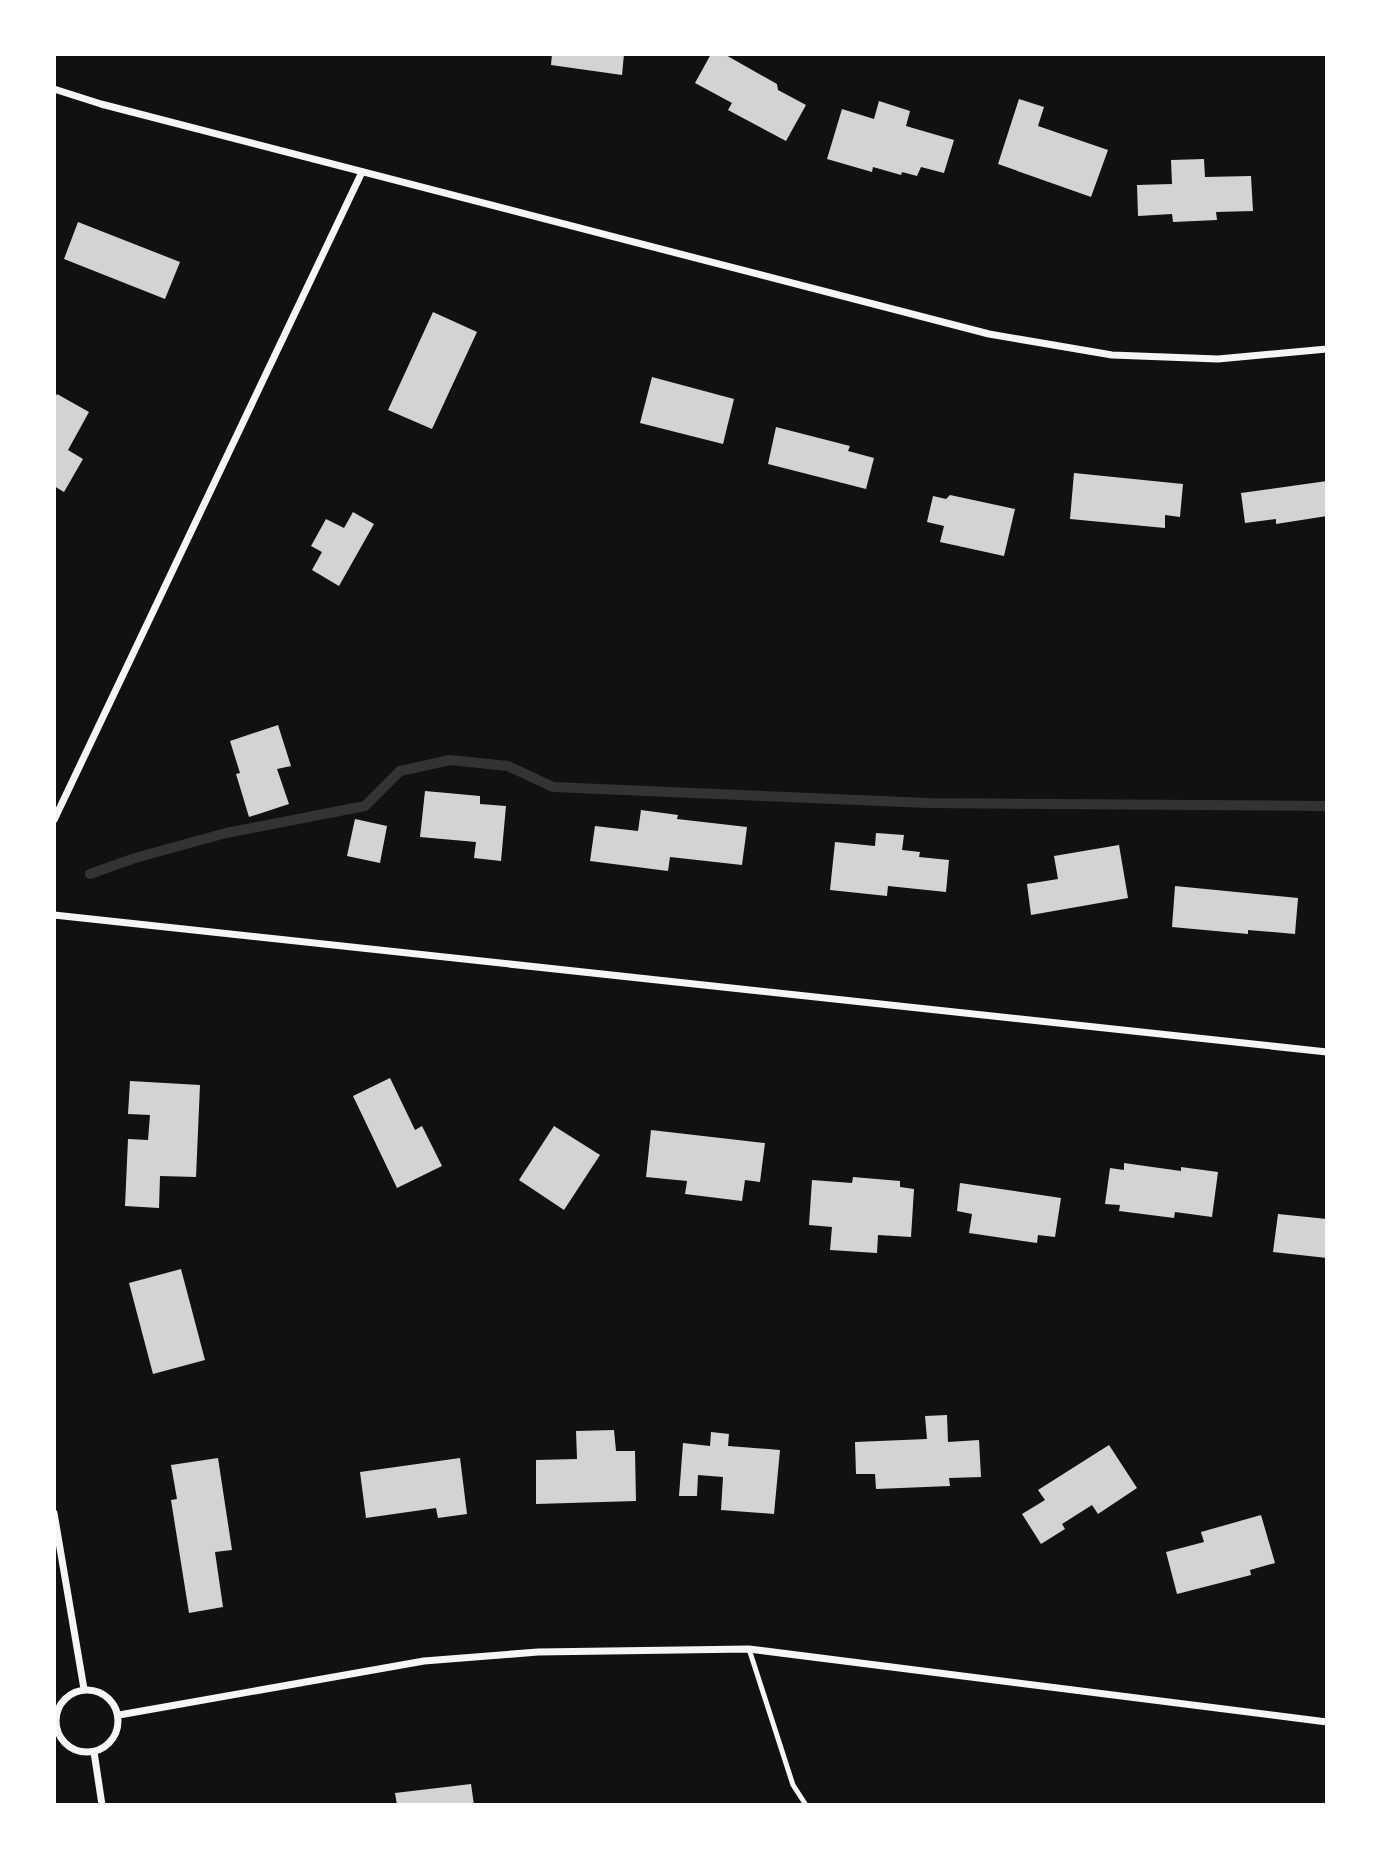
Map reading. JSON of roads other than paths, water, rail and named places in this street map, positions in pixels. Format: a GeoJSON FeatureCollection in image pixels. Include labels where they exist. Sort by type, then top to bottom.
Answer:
{"type":"FeatureCollection","features":[{"type":"Feature","properties":{"kind":"street"},"geometry":{"type":"LineString","coordinates":[[54,89],[101,104],[989,334],[1112,355],[1218,359],[1327,349]]}},
{"type":"Feature","properties":{"kind":"street"},"geometry":{"type":"LineString","coordinates":[[54,820],[362,172]]}},
{"type":"Feature","properties":{"kind":"street"},"geometry":{"type":"LineString","coordinates":[[54,915],[1327,1052]]}},
{"type":"Feature","properties":{"kind":"street"},"geometry":{"type":"LineString","coordinates":[[54,1513],[84,1689]]}},
{"type":"Feature","properties":{"kind":"street"},"geometry":{"type":"LineString","coordinates":[[119,1715],[424,1661],[538,1651],[749,1649],[1327,1721]]}},
{"type":"Feature","properties":{"kind":"street"},"geometry":{"type":"LineString","coordinates":[[84,1689],[99,1692],[116,1707],[119,1715],[111,1744],[94,1752],[72,1748],[63,1741],[55,1727],[57,1710],[62,1702],[71,1694],[84,1689]]}},
{"type":"Feature","properties":{"kind":"street"},"geometry":{"type":"LineString","coordinates":[[94,1752],[102,1805]]}},
{"type":"Feature","properties":{"kind":"lane"},"geometry":{"type":"LineString","coordinates":[[749,1649],[793,1785],[806,1805]]}},
{"type":"Feature","properties":{"kind":"waterway"},"geometry":{"type":"LineString","coordinates":[[90,874],[135,858],[226,833],[365,806],[400,771],[450,760],[508,766],[553,787],[928,803],[1327,806]]}}]}
